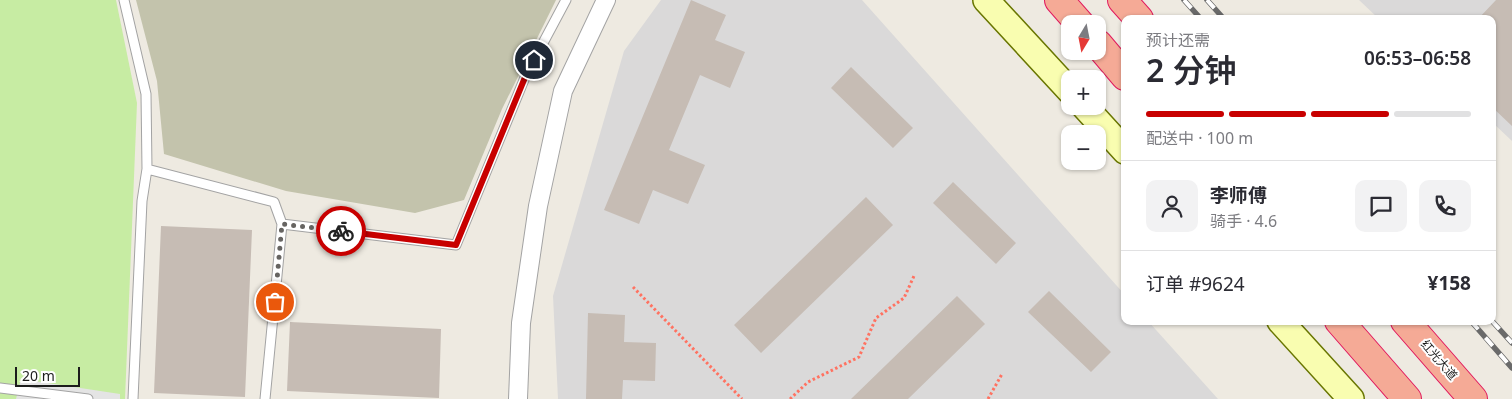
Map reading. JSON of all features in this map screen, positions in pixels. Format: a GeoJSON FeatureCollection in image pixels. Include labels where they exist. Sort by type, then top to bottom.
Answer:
{"type":"FeatureCollection","features":[{"type":"Feature","properties":{"kind":"highway"},"geometry":{"type":"LineString","coordinates":[[1059,0],[1072,15]]}},
{"type":"Feature","properties":{"kind":"highway"},"geometry":{"type":"LineString","coordinates":[[1122,0],[1135,15]]}},
{"type":"Feature","properties":{"kind":"highway"},"geometry":{"type":"LineString","coordinates":[[1106,53],[1121,71]]}},
{"type":"Feature","properties":{"kind":"highway"},"geometry":{"type":"LineString","coordinates":[[1342,325],[1407,399]]}},
{"type":"Feature","properties":{"kind":"highway","name":"红光大道"},"geometry":{"type":"LineString","coordinates":[[1408,325],[1473,399]]}},
{"type":"Feature","properties":{"kind":"main road"},"geometry":{"type":"LineString","coordinates":[[986,0],[1061,81]]}},
{"type":"Feature","properties":{"kind":"main road"},"geometry":{"type":"LineString","coordinates":[[1092,115],[1121,147]]}},
{"type":"Feature","properties":{"kind":"main road"},"geometry":{"type":"LineString","coordinates":[[1284,325],[1351,399]]}},
{"type":"Feature","properties":{"kind":"street"},"geometry":{"type":"LineString","coordinates":[[518,399],[522,314],[538,206],[563,91],[606,0]]}},
{"type":"Feature","properties":{"kind":"lane"},"geometry":{"type":"LineString","coordinates":[[124,0],[146,94],[147,169],[142,201],[133,399]]}},
{"type":"Feature","properties":{"kind":"lane"},"geometry":{"type":"LineString","coordinates":[[282,224],[456,245],[526,75],[566,0]]}},
{"type":"Feature","properties":{"kind":"lane"},"geometry":{"type":"LineString","coordinates":[[147,169],[274,202],[282,224],[265,399]]}},
{"type":"Feature","properties":{"kind":"lane"},"geometry":{"type":"LineString","coordinates":[[0,388],[25,396],[88,399]]}},
{"type":"Feature","properties":{"kind":"path"},"geometry":{"type":"LineString","coordinates":[[790,399],[808,382],[859,357],[876,318],[904,298],[914,276]]}},
{"type":"Feature","properties":{"kind":"path"},"geometry":{"type":"LineString","coordinates":[[634,287],[742,399]]}},
{"type":"Feature","properties":{"kind":"path"},"geometry":{"type":"LineString","coordinates":[[988,399],[1002,374]]}},
{"type":"Feature","properties":{"kind":"shaded area"},"geometry":{"type":"Polygon","coordinates":[[[136,0],[556,0],[502,109],[464,200],[415,213],[286,191],[164,154],[157,81],[136,0]]]}},
{"type":"Feature","properties":{"kind":"shaded area"},"geometry":{"type":"Polygon","coordinates":[[[661,0],[862,0],[1121,291],[1121,325],[1152,325],[1218,399],[558,399],[553,296],[624,51],[661,0]]]}},
{"type":"Feature","properties":{"kind":"shaded area"},"geometry":{"type":"Polygon","coordinates":[[[1359,0],[1512,0],[1512,141],[1496,126],[1496,15],[1375,15],[1359,0]]]}},
{"type":"Feature","properties":{"kind":"shaded area"},"geometry":{"type":"Polygon","coordinates":[[[21,379],[120,394],[120,399],[16,399],[21,379]]]}},
{"type":"Feature","properties":{"kind":"green space"},"geometry":{"type":"Polygon","coordinates":[[[0,0],[116,0],[137,103],[125,399],[0,399],[0,0]]]}},
{"type":"Feature","properties":{"kind":"building"},"geometry":{"type":"Polygon","coordinates":[[[691,0],[726,15],[715,40],[745,52],[730,88],[700,75],[669,150],[705,165],[688,204],[653,190],[639,224],[604,210],[691,0]]]}},
{"type":"Feature","properties":{"kind":"building"},"geometry":{"type":"Polygon","coordinates":[[[1496,0],[1512,0],[1512,126],[1496,111],[1496,15],[1482,15],[1496,0]]]}},
{"type":"Feature","properties":{"kind":"building"},"geometry":{"type":"Polygon","coordinates":[[[851,67],[913,128],[893,148],[831,88],[851,67]]]}},
{"type":"Feature","properties":{"kind":"building"},"geometry":{"type":"Polygon","coordinates":[[[953,182],[1016,243],[996,264],[933,203],[953,182]]]}},
{"type":"Feature","properties":{"kind":"building"},"geometry":{"type":"Polygon","coordinates":[[[866,197],[893,225],[761,353],[734,325],[866,197]]]}},
{"type":"Feature","properties":{"kind":"building"},"geometry":{"type":"Polygon","coordinates":[[[161,226],[252,230],[245,397],[154,393],[161,226]]]}},
{"type":"Feature","properties":{"kind":"building"},"geometry":{"type":"Polygon","coordinates":[[[1049,291],[1111,352],[1091,372],[1028,312],[1049,291]]]}},
{"type":"Feature","properties":{"kind":"building"},"geometry":{"type":"Polygon","coordinates":[[[957,296],[985,324],[908,399],[851,399],[957,296]]]}},
{"type":"Feature","properties":{"kind":"building"},"geometry":{"type":"Polygon","coordinates":[[[588,313],[625,315],[624,342],[656,343],[655,381],[623,380],[622,399],[586,399],[588,313]]]}},
{"type":"Feature","properties":{"kind":"building"},"geometry":{"type":"Polygon","coordinates":[[[290,322],[441,329],[439,398],[287,391],[290,322]]]}},
{"type":"Feature","properties":{"kind":"railway"},"geometry":{"type":"LineString","coordinates":[[1184,0],[1197,15]]}},
{"type":"Feature","properties":{"kind":"railway"},"geometry":{"type":"LineString","coordinates":[[1207,0],[1220,15]]}},
{"type":"Feature","properties":{"kind":"railway"},"geometry":{"type":"LineString","coordinates":[[1474,325],[1512,368]]}},
{"type":"Feature","properties":{"kind":"railway"},"geometry":{"type":"LineString","coordinates":[[1496,325],[1512,343]]}},
{"type":"Feature","properties":{"kind":"way so far"},"geometry":{"type":"LineString","coordinates":[[275,302],[282,224],[341,231]]}},
{"type":"Feature","properties":{"kind":"route"},"geometry":{"type":"LineString","coordinates":[[341,231],[456,245],[526,75],[534,60]]}}]}
